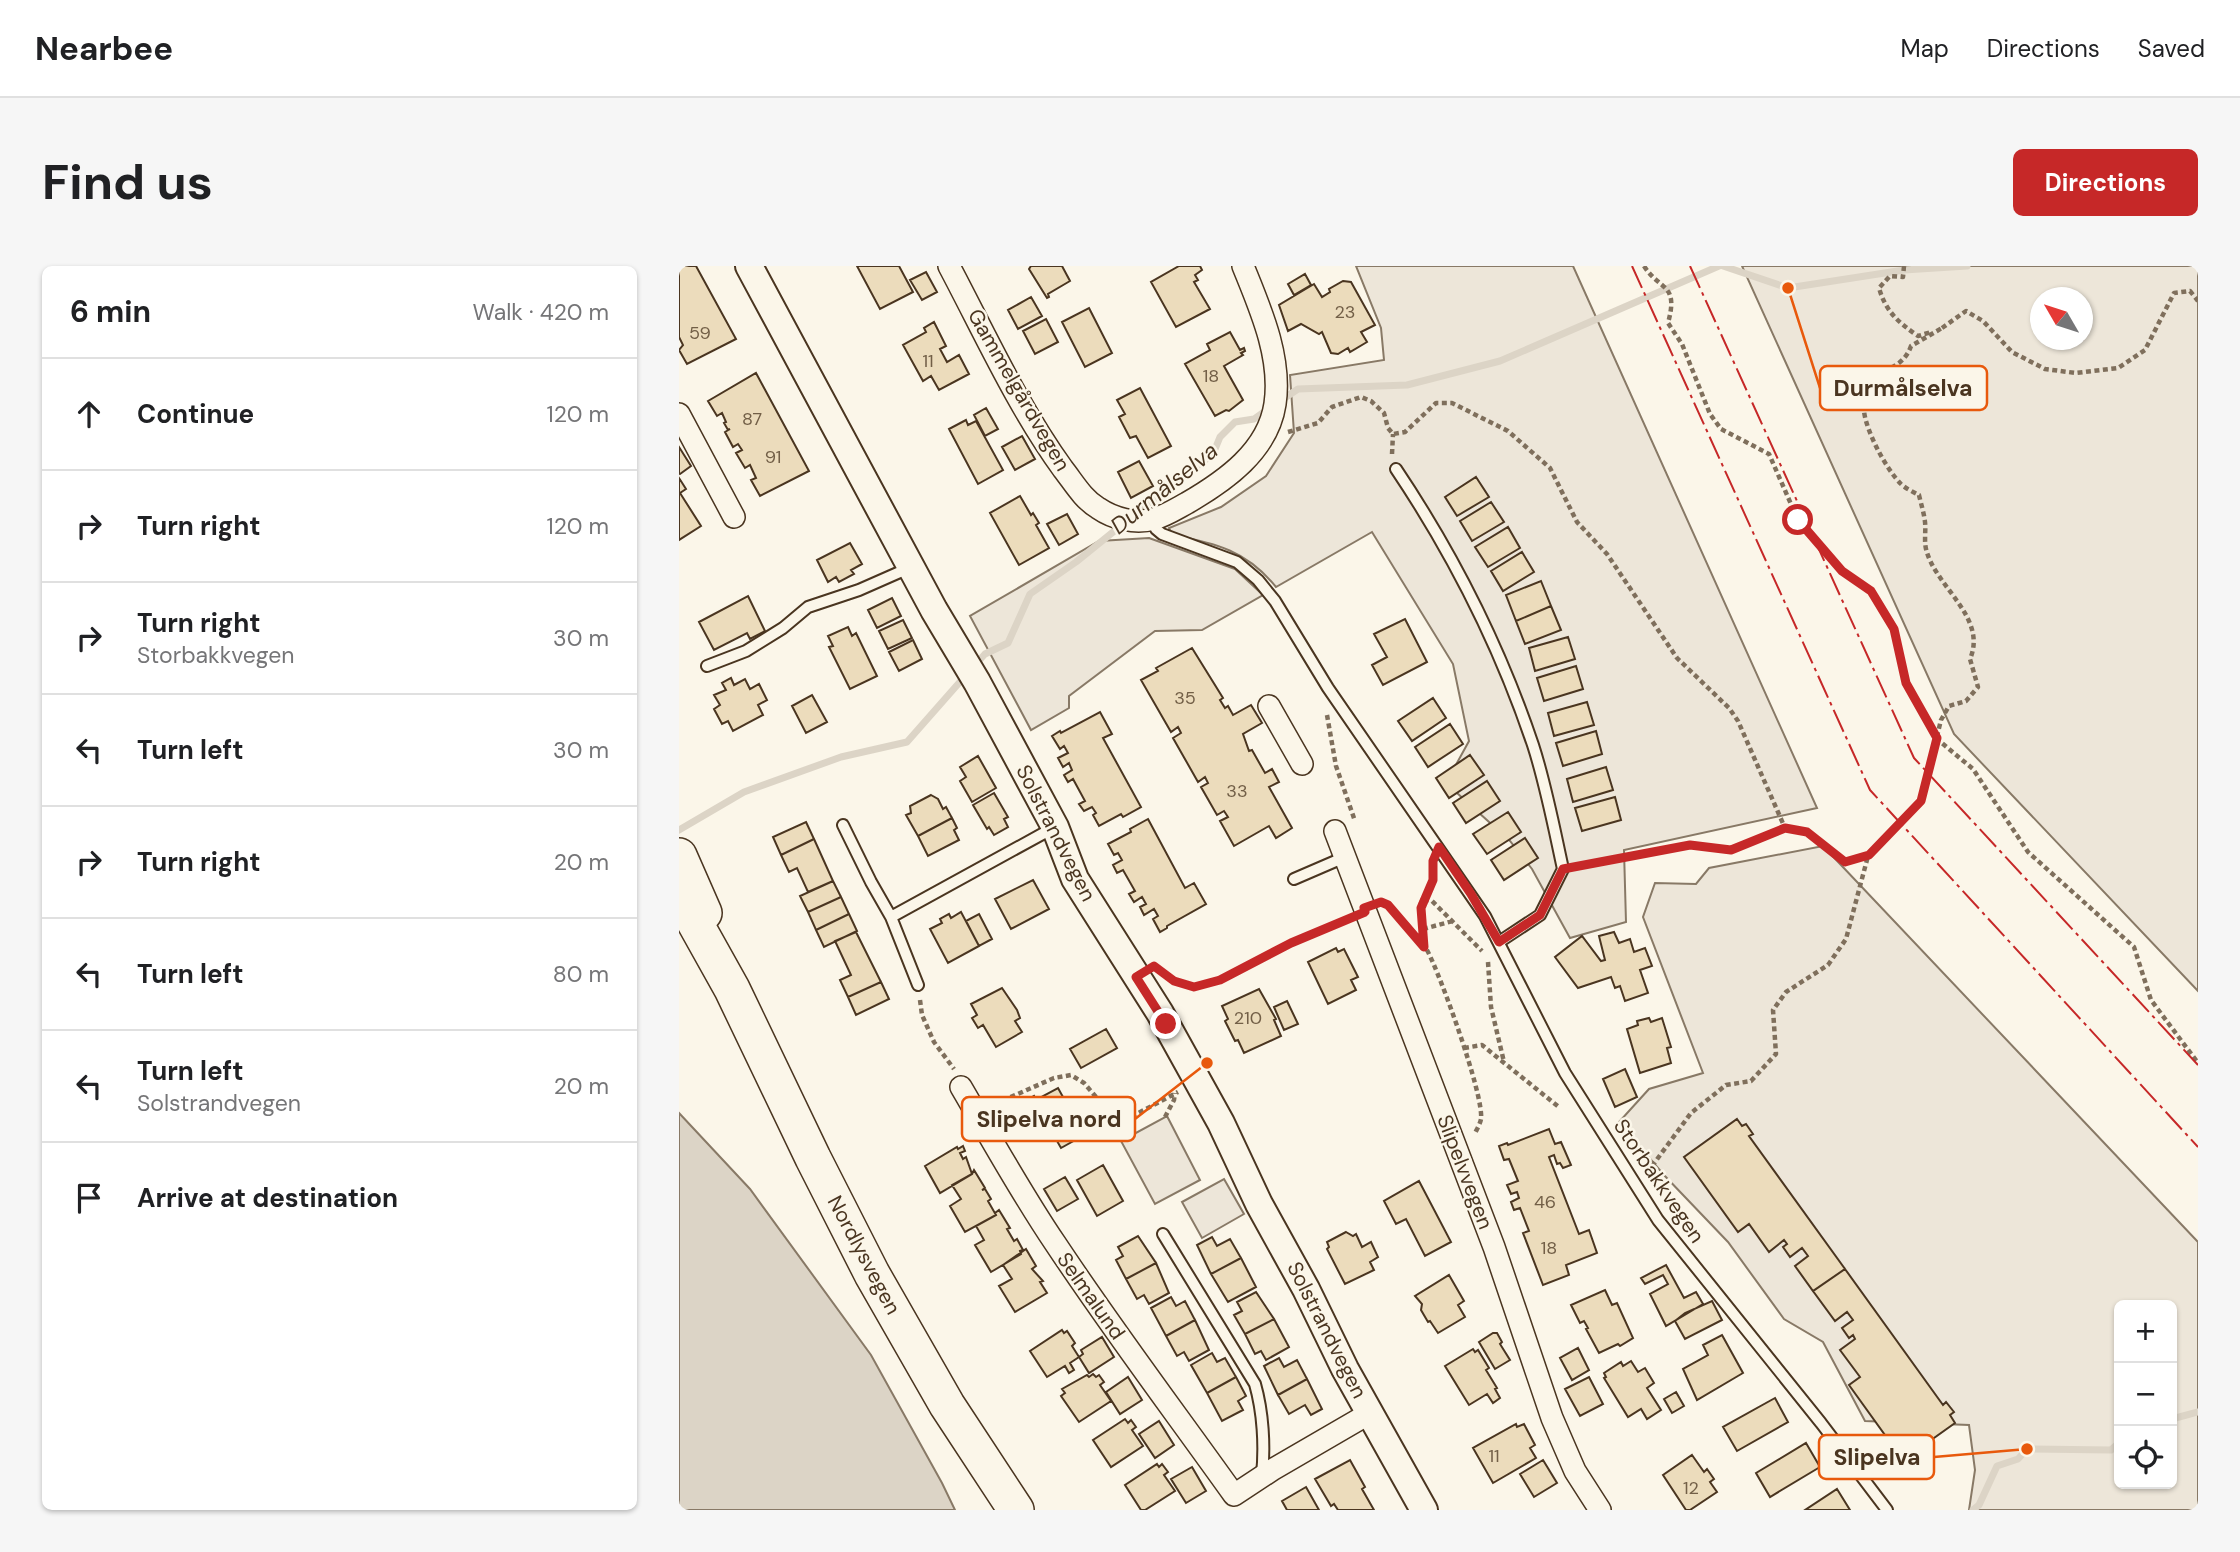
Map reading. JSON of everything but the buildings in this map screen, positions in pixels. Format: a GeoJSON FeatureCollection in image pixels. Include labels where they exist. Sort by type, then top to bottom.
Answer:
{"type":"FeatureCollection","features":[{"type":"Feature","properties":{"kind":"highway","name":"Nordlysvegen"},"geometry":{"type":"LineString","coordinates":[[679,856],[701,904],[732,989]]}},
{"type":"Feature","properties":{"kind":"highway","name":"Nordlysvegen"},"geometry":{"type":"LineString","coordinates":[[679,894],[732,989],[801,1135],[872,1273],[947,1405],[1016,1510]]}},
{"type":"Feature","properties":{"kind":"street","name":"Solstrandvegen"},"geometry":{"type":"LineString","coordinates":[[749,266],[1055,827],[1075,878],[1160,1013],[1186,1088],[1424,1510]]}},
{"type":"Feature","properties":{"kind":"street","name":"Gammelgårdvegen"},"geometry":{"type":"LineString","coordinates":[[949,266],[1037,429],[1079,491],[1094,506],[1113,516],[1135,521],[1152,520]]}},
{"type":"Feature","properties":{"kind":"street"},"geometry":{"type":"LineString","coordinates":[[1152,520],[1169,513],[1224,479],[1256,448],[1267,429],[1275,406],[1275,375],[1266,326],[1243,266]]}},
{"type":"Feature","properties":{"kind":"street"},"geometry":{"type":"LineString","coordinates":[[679,414],[734,517]]}},
{"type":"Feature","properties":{"kind":"street"},"geometry":{"type":"LineString","coordinates":[[1269,706],[1302,764]]}},
{"type":"Feature","properties":{"kind":"street","name":"Slipelvvegen"},"geometry":{"type":"LineString","coordinates":[[1335,831],[1494,1247],[1552,1418],[1578,1477],[1600,1510]]}},
{"type":"Feature","properties":{"kind":"street","name":"Selmalund"},"geometry":{"type":"LineString","coordinates":[[961,1087],[1054,1242],[1239,1503],[1261,1477],[1370,1413]]}},
{"type":"Feature","properties":{"kind":"lane"},"geometry":{"type":"LineString","coordinates":[[1396,468],[1429,518],[1490,632],[1534,748],[1563,869],[1540,915],[1499,942]]}},
{"type":"Feature","properties":{"kind":"lane","name":"Storbakkvegen"},"geometry":{"type":"LineString","coordinates":[[1152,520],[1162,534],[1226,556],[1247,569],[1275,601],[1328,688],[1343,706],[1416,819],[1471,894],[1499,942],[1565,1073],[1636,1188],[1683,1254],[1806,1403],[1887,1510]]}},
{"type":"Feature","properties":{"kind":"lane"},"geometry":{"type":"LineString","coordinates":[[707,666],[756,645],[783,628],[808,607],[859,590],[912,566]]}},
{"type":"Feature","properties":{"kind":"lane"},"geometry":{"type":"LineString","coordinates":[[843,825],[891,918],[918,985]]}},
{"type":"Feature","properties":{"kind":"lane"},"geometry":{"type":"LineString","coordinates":[[891,918],[1055,827]]}},
{"type":"Feature","properties":{"kind":"lane"},"geometry":{"type":"LineString","coordinates":[[1294,879],[1345,857]]}},
{"type":"Feature","properties":{"kind":"lane"},"geometry":{"type":"LineString","coordinates":[[1163,1234],[1255,1384],[1261,1420],[1261,1477]]}},
{"type":"Feature","properties":{"kind":"path"},"geometry":{"type":"LineString","coordinates":[[1644,266],[1650,275],[1666,287],[1673,305],[1668,323],[1682,344],[1710,414],[1721,429],[1769,454],[1798,520],[1842,571],[1871,591],[1894,629],[1906,683],[1937,738],[1973,769],[2028,852],[2134,947],[2151,1000],[2198,1063]]}},
{"type":"Feature","properties":{"kind":"path"},"geometry":{"type":"LineString","coordinates":[[1904,266],[1903,276],[1890,276],[1879,288],[1883,303],[1895,320],[1918,336],[1942,328]]}},
{"type":"Feature","properties":{"kind":"path"},"geometry":{"type":"LineString","coordinates":[[1636,1188],[1691,1112],[1726,1085],[1751,1082],[1776,1054],[1773,1010],[1786,992],[1828,965],[1846,939],[1869,855],[1921,801],[1941,720],[1949,706],[1966,701],[1978,687],[1970,659],[1975,646],[1966,614],[1934,570],[1926,548],[1925,522],[1919,495],[1901,484],[1872,438],[1864,412],[1864,388],[1870,373],[1880,373],[1885,368],[1901,364],[1911,346],[1966,311],[1983,321],[2012,352],[2045,369],[2076,373],[2118,368],[2145,350],[2174,293],[2190,291],[2198,301]]}},
{"type":"Feature","properties":{"kind":"path"},"geometry":{"type":"LineString","coordinates":[[1267,429],[1281,434],[1318,423],[1332,407],[1361,397],[1371,401],[1384,413],[1388,428],[1393,434],[1405,432],[1436,403],[1452,403],[1508,430],[1549,468],[1577,522],[1607,554],[1677,658],[1729,708],[1738,721],[1785,828]]}},
{"type":"Feature","properties":{"kind":"path"},"geometry":{"type":"LineString","coordinates":[[1328,688],[1325,700],[1333,754],[1358,829]]}},
{"type":"Feature","properties":{"kind":"path"},"geometry":{"type":"LineString","coordinates":[[1563,869],[1690,845],[1731,850],[1785,828],[1807,832],[1845,862],[1869,855]]}},
{"type":"Feature","properties":{"kind":"path"},"geometry":{"type":"LineString","coordinates":[[1424,947],[1421,908],[1433,880],[1433,861],[1439,847]]}},
{"type":"Feature","properties":{"kind":"path"},"geometry":{"type":"LineString","coordinates":[[1424,899],[1432,901],[1487,958],[1491,1007],[1504,1062]]}},
{"type":"Feature","properties":{"kind":"path"},"geometry":{"type":"LineString","coordinates":[[1136,977],[1154,966],[1174,981],[1194,987],[1220,980],[1291,943],[1381,902],[1388,905],[1424,947],[1441,982],[1464,1048],[1480,1105],[1481,1120],[1468,1145],[1458,1152]]}},
{"type":"Feature","properties":{"kind":"path"},"geometry":{"type":"LineString","coordinates":[[1423,929],[1453,921]]}},
{"type":"Feature","properties":{"kind":"path"},"geometry":{"type":"LineString","coordinates":[[918,985],[922,1016],[934,1042],[952,1064],[961,1087]]}},
{"type":"Feature","properties":{"kind":"path"},"geometry":{"type":"LineString","coordinates":[[1464,1048],[1482,1045],[1560,1108]]}},
{"type":"Feature","properties":{"kind":"path"},"geometry":{"type":"LineString","coordinates":[[978,1116],[1006,1099],[1054,1078],[1071,1075],[1084,1083],[1114,1118],[1120,1120],[1186,1088]]}},
{"type":"Feature","properties":{"kind":"path"},"geometry":{"type":"LineString","coordinates":[[1165,1117],[1174,1100],[1186,1088]]}},
{"type":"Feature","properties":{"kind":"path"},"geometry":{"type":"LineString","coordinates":[[1130,1117],[1130,1136]]}},
{"type":"Feature","properties":{"kind":"shaded area"},"geometry":{"type":"Polygon","coordinates":[[[1356,266],[1573,266],[1817,808],[1624,850],[1626,922],[1570,938],[1532,869],[1510,841],[1446,783],[1469,741],[1453,664],[1372,532],[1276,587],[1254,565],[1230,550],[1172,535],[1169,528],[1221,507],[1266,476],[1294,433],[1290,375],[1384,360],[1381,328],[1356,266]]]}},
{"type":"Feature","properties":{"kind":"shaded area"},"geometry":{"type":"Polygon","coordinates":[[[1742,266],[2198,266],[2198,991],[1954,734],[1742,266]]]}},
{"type":"Feature","properties":{"kind":"shaded area"},"geometry":{"type":"Polygon","coordinates":[[[1149,538],[1235,569],[1263,595],[1202,630],[1155,631],[1069,696],[1069,708],[1031,730],[970,616],[1099,541],[1149,538]]]}},
{"type":"Feature","properties":{"kind":"shaded area"},"geometry":{"type":"Polygon","coordinates":[[[1823,846],[2198,1242],[2198,1510],[1969,1510],[1975,1470],[1969,1425],[1865,1421],[1823,1342],[1784,1319],[1728,1242],[1663,1174],[1619,1122],[1649,1089],[1703,1073],[1643,917],[1655,883],[1696,884],[1709,868],[1823,846]]]}},
{"type":"Feature","properties":{"kind":"shaded area"},"geometry":{"type":"Polygon","coordinates":[[[679,1113],[750,1189],[871,1355],[955,1510],[679,1510],[679,1113]]]}},
{"type":"Feature","properties":{"kind":"shaded area"},"geometry":{"type":"Polygon","coordinates":[[[1167,1116],[1200,1180],[1155,1204],[1121,1141],[1167,1116]]]}},
{"type":"Feature","properties":{"kind":"shaded area"},"geometry":{"type":"Polygon","coordinates":[[[1224,1179],[1244,1214],[1202,1238],[1182,1202],[1224,1179]]]}},
{"type":"Feature","properties":{"kind":"waterway","name":"Durmålselva"},"geometry":{"type":"LineString","coordinates":[[1280,401],[1298,389],[1407,385],[1500,361],[1719,266]]}},
{"type":"Feature","properties":{"kind":"waterway","name":"Durmålselva"},"geometry":{"type":"LineString","coordinates":[[1723,266],[1788,288],[1904,270],[1967,266]]}},
{"type":"Feature","properties":{"kind":"waterway","name":"Durmålselva"},"geometry":{"type":"LineString","coordinates":[[1132,516],[1213,454],[1220,437],[1235,422],[1254,419],[1268,409]]}},
{"type":"Feature","properties":{"kind":"waterway","name":"Durmålselva"},"geometry":{"type":"LineString","coordinates":[[974,666],[985,654],[1008,643],[1030,594],[1123,524]]}},
{"type":"Feature","properties":{"kind":"waterway","name":"Durmålselva"},"geometry":{"type":"LineString","coordinates":[[679,830],[744,792],[841,757],[907,742],[966,675]]}},
{"type":"Feature","properties":{"kind":"waterway"},"geometry":{"type":"LineString","coordinates":[[2177,1418],[2198,1412]]}},
{"type":"Feature","properties":{"kind":"waterway"},"geometry":{"type":"LineString","coordinates":[[1973,1510],[1979,1505],[1997,1466],[2018,1459],[2027,1449],[2111,1450],[2114,1447]]}},
{"type":"Feature","properties":{"kind":"power"},"geometry":{"type":"LineString","coordinates":[[1632,266],[1870,790],[2198,1147]]}},
{"type":"Feature","properties":{"kind":"power"},"geometry":{"type":"LineString","coordinates":[[1690,266],[1914,758],[2198,1065]]}},
{"type":"Feature","properties":{"kind":"place","name":"Durmålselva"},"geometry":{"type":"Point","coordinates":[1788,288]}},
{"type":"Feature","properties":{"kind":"place","name":"Slipelva nord"},"geometry":{"type":"Point","coordinates":[1207,1063]}},
{"type":"Feature","properties":{"kind":"place","name":"Slipelva"},"geometry":{"type":"Point","coordinates":[2027,1449]}},
{"type":"Feature","properties":{"kind":"route"},"geometry":{"type":"LineString","coordinates":[[1166,1024],[1136,977],[1154,966],[1174,981],[1194,987],[1220,980],[1291,943],[1365,912],[1364,908],[1381,902],[1388,905],[1424,947],[1421,908],[1433,880],[1433,861],[1439,847],[1499,942],[1540,915],[1563,869],[1690,845],[1731,850],[1785,828],[1807,832],[1845,862],[1869,855],[1921,801],[1937,738],[1906,683],[1894,629],[1871,591],[1842,571],[1798,520]]}}]}
